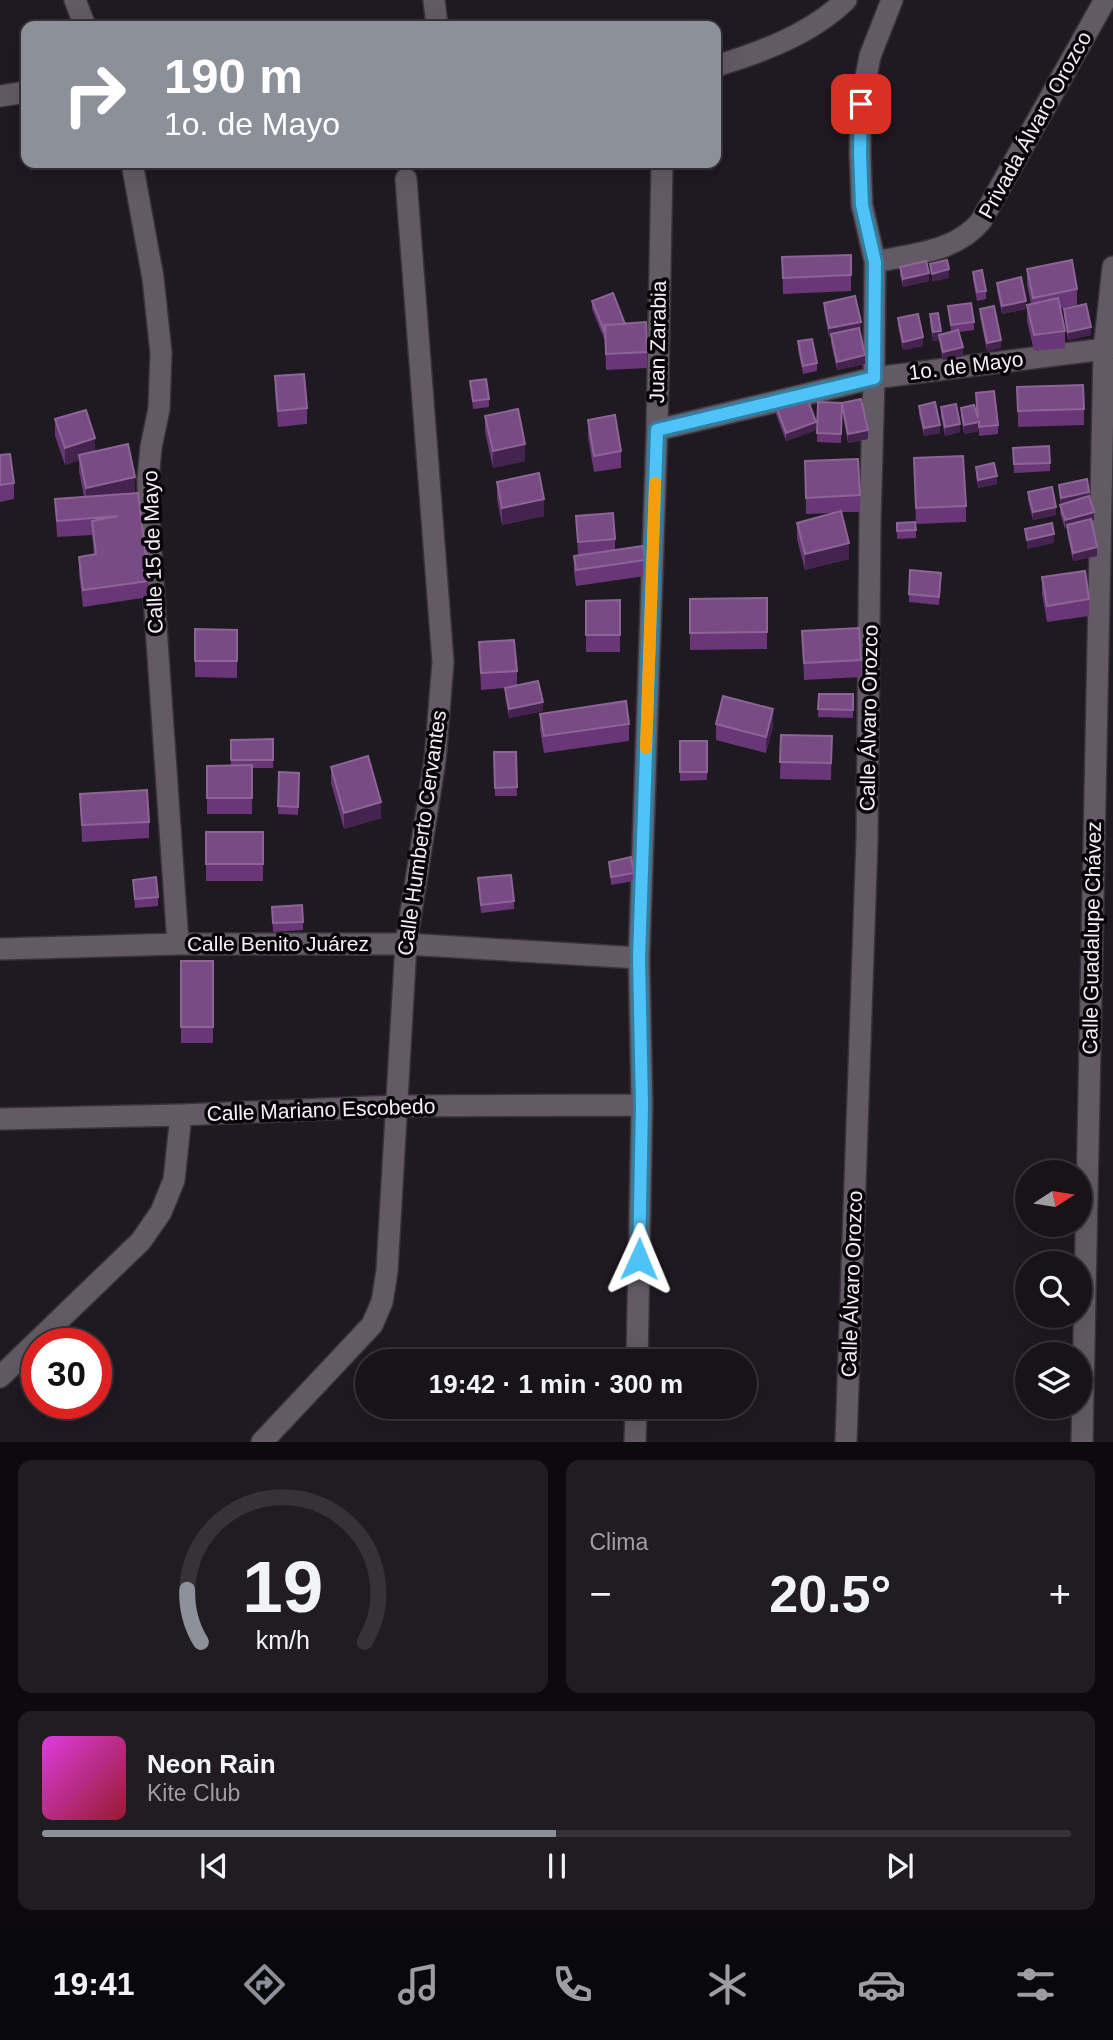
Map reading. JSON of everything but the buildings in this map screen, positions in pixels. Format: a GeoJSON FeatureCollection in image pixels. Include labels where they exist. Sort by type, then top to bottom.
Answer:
{"type":"FeatureCollection","features":[{"type":"Feature","properties":{"kind":"street"},"geometry":{"type":"LineString","coordinates":[[75,0],[83,21]]}},
{"type":"Feature","properties":{"kind":"street"},"geometry":{"type":"LineString","coordinates":[[434,0],[436,21]]}},
{"type":"Feature","properties":{"kind":"street"},"geometry":{"type":"LineString","coordinates":[[721,64],[772,47],[812,27],[846,0]]}},
{"type":"Feature","properties":{"kind":"street","name":"Calle Álvaro Orozco"},"geometry":{"type":"LineString","coordinates":[[846,1441],[867,853],[874,378],[875,262],[862,205],[861,104],[870,56],[892,0]]}},
{"type":"Feature","properties":{"kind":"street","name":"Privada Álvaro Orozco"},"geometry":{"type":"LineString","coordinates":[[875,262],[957,242],[972,233],[1105,0]]}},
{"type":"Feature","properties":{"kind":"street"},"geometry":{"type":"LineString","coordinates":[[0,96],[21,93]]}},
{"type":"Feature","properties":{"kind":"street","name":"Calle 15 de Mayo"},"geometry":{"type":"LineString","coordinates":[[133,168],[153,278],[161,352],[159,409],[148,480],[149,525],[178,944]]}},
{"type":"Feature","properties":{"kind":"street","name":"Juan Zarabia"},"geometry":{"type":"LineString","coordinates":[[637,1349],[642,1105],[639,958],[657,430],[662,168]]}},
{"type":"Feature","properties":{"kind":"street","name":"Calle Humberto Cervantes"},"geometry":{"type":"LineString","coordinates":[[262,1441],[372,1325],[382,1302],[387,1271],[406,944],[435,760],[443,662],[406,179]]}},
{"type":"Feature","properties":{"kind":"street","name":"Calle Guadalupe Chávez"},"geometry":{"type":"LineString","coordinates":[[1082,1441],[1113,267]]}},
{"type":"Feature","properties":{"kind":"street","name":"1o. de Mayo"},"geometry":{"type":"LineString","coordinates":[[657,430],[874,378],[1109,349]]}},
{"type":"Feature","properties":{"kind":"street","name":"Calle Benito Juárez"},"geometry":{"type":"LineString","coordinates":[[0,949],[178,944],[406,944],[639,958]]}},
{"type":"Feature","properties":{"kind":"street","name":"Calle Mariano Escobedo"},"geometry":{"type":"LineString","coordinates":[[0,1119],[396,1106],[642,1105]]}},
{"type":"Feature","properties":{"kind":"street"},"geometry":{"type":"LineString","coordinates":[[0,1377],[141,1241],[155,1221],[174,1180],[181,1115]]}},
{"type":"Feature","properties":{"kind":"street"},"geometry":{"type":"LineString","coordinates":[[635,1441],[636,1419]]}},
{"type":"Feature","properties":{"kind":"slow traffic"},"geometry":{"type":"LineString","coordinates":[[646,748],[655,483]]}},
{"type":"Feature","properties":{"kind":"route"},"geometry":{"type":"LineString","coordinates":[[639,1259],[642,1105],[639,958],[657,430],[874,378],[875,262],[862,205],[861,104]]}}]}
